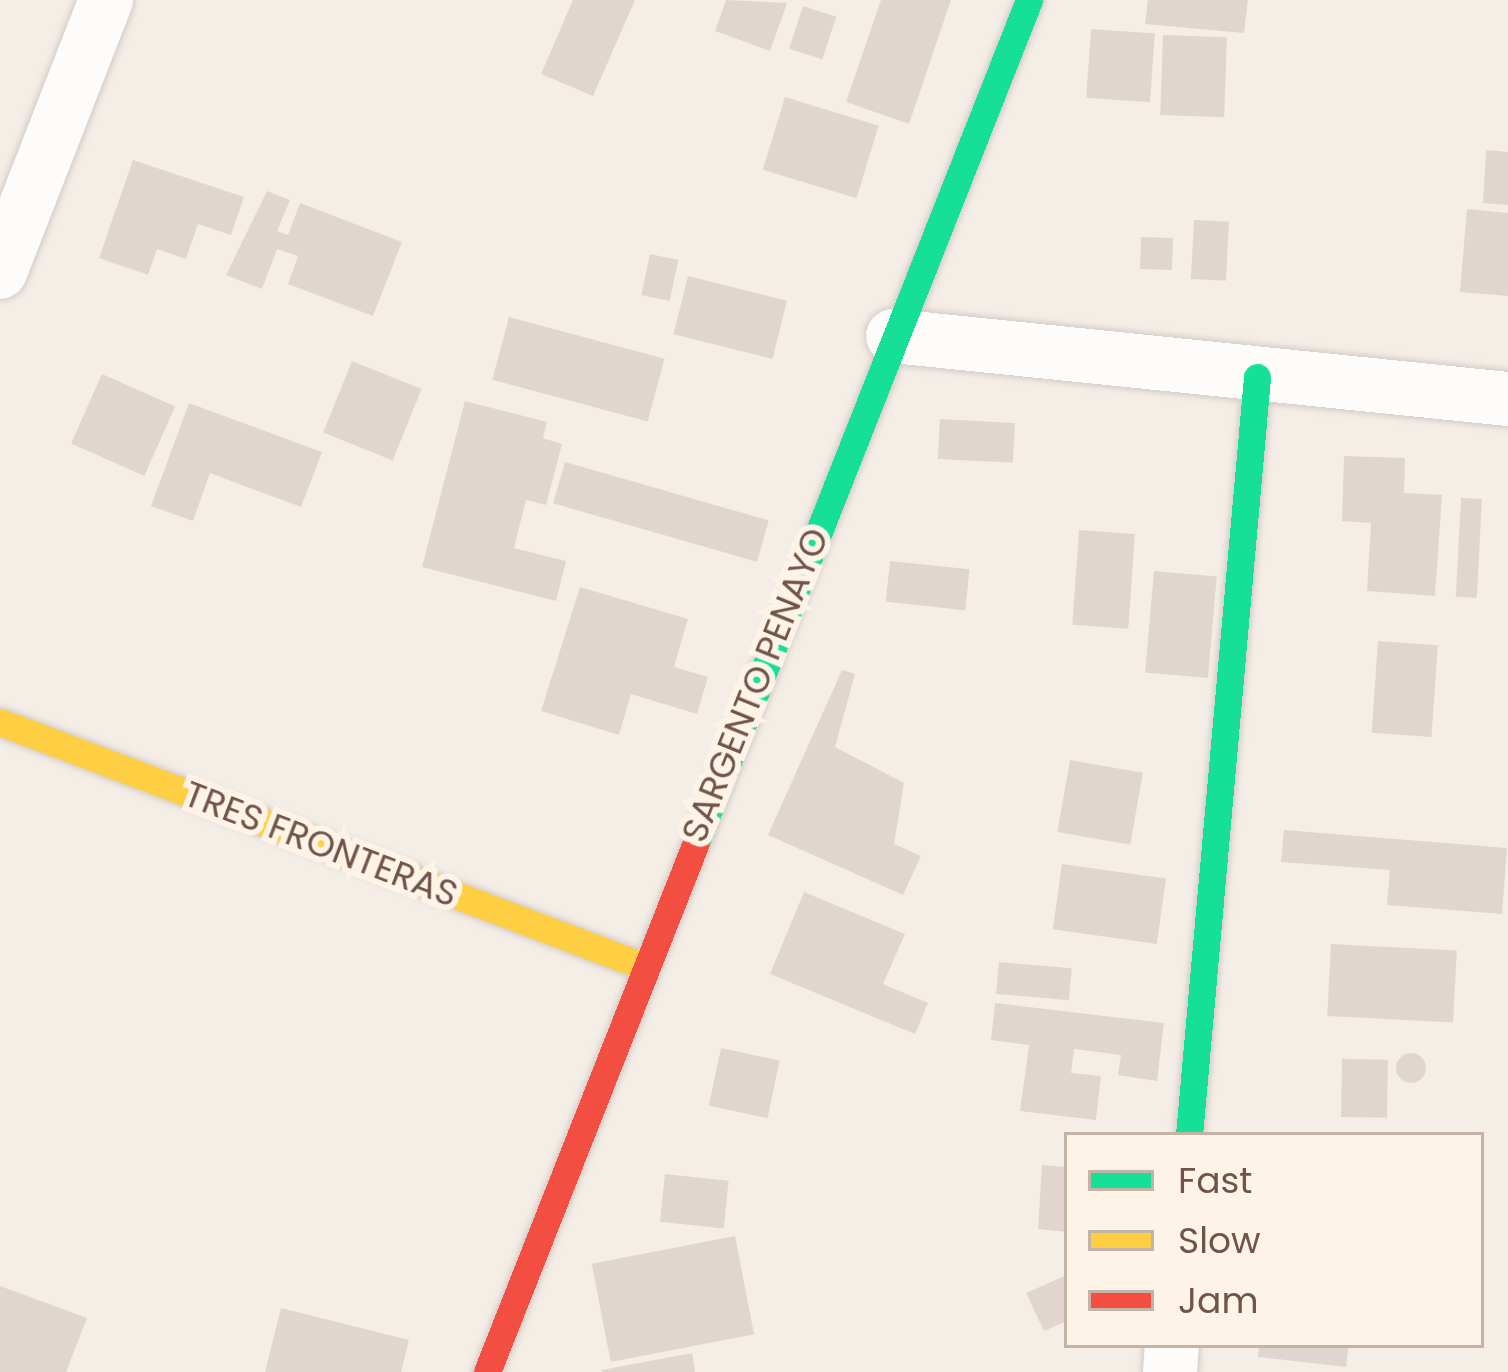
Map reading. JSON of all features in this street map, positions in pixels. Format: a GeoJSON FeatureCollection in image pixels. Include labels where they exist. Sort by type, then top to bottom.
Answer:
{"type":"FeatureCollection","features":[{"type":"Feature","properties":{"kind":"street"},"geometry":{"type":"LineString","coordinates":[[0,272],[106,0]]}},
{"type":"Feature","properties":{"kind":"street","name":"SARGENTO PENAYO"},"geometry":{"type":"LineString","coordinates":[[487,1372],[643,966],[1028,0]]}},
{"type":"Feature","properties":{"kind":"street"},"geometry":{"type":"LineString","coordinates":[[893,336],[1508,399]]}},
{"type":"Feature","properties":{"kind":"street"},"geometry":{"type":"LineString","coordinates":[[1189,1132],[1257,376]]}},
{"type":"Feature","properties":{"kind":"street","name":"TRES FRONTERAS"},"geometry":{"type":"LineString","coordinates":[[0,722],[643,966]]}},
{"type":"Feature","properties":{"kind":"building"},"geometry":{"type":"Polygon","coordinates":[[[573,0],[635,0],[593,96],[541,74],[573,0]]]}},
{"type":"Feature","properties":{"kind":"building"},"geometry":{"type":"Polygon","coordinates":[[[726,0],[787,3],[770,51],[715,31],[726,0]]]}},
{"type":"Feature","properties":{"kind":"building"},"geometry":{"type":"Polygon","coordinates":[[[881,0],[951,0],[909,124],[846,102],[881,0]]]}},
{"type":"Feature","properties":{"kind":"building"},"geometry":{"type":"Polygon","coordinates":[[[1148,0],[1248,0],[1244,33],[1145,24],[1148,0]]]}},
{"type":"Feature","properties":{"kind":"building"},"geometry":{"type":"Polygon","coordinates":[[[803,6],[836,17],[822,60],[789,49],[803,6]]]}},
{"type":"Feature","properties":{"kind":"building"},"geometry":{"type":"Polygon","coordinates":[[[1091,29],[1155,33],[1150,102],[1086,98],[1091,29]]]}},
{"type":"Feature","properties":{"kind":"building"},"geometry":{"type":"Polygon","coordinates":[[[1163,35],[1227,37],[1224,117],[1160,115],[1163,35]]]}},
{"type":"Feature","properties":{"kind":"building"},"geometry":{"type":"Polygon","coordinates":[[[785,97],[879,126],[856,198],[763,170],[785,97]]]}},
{"type":"Feature","properties":{"kind":"building"},"geometry":{"type":"Polygon","coordinates":[[[1486,150],[1508,152],[1508,205],[1483,203],[1486,150]]]}},
{"type":"Feature","properties":{"kind":"building"},"geometry":{"type":"Polygon","coordinates":[[[133,160],[244,197],[231,235],[198,224],[186,259],[157,249],[148,275],[99,258],[133,160]]]}},
{"type":"Feature","properties":{"kind":"building"},"geometry":{"type":"Polygon","coordinates":[[[267,191],[290,200],[277,231],[288,235],[300,203],[402,242],[373,316],[288,284],[298,256],[277,249],[262,289],[226,275],[267,191]]]}},
{"type":"Feature","properties":{"kind":"building"},"geometry":{"type":"Polygon","coordinates":[[[1467,209],[1508,213],[1508,296],[1460,292],[1467,209]]]}},
{"type":"Feature","properties":{"kind":"building"},"geometry":{"type":"Polygon","coordinates":[[[1194,220],[1229,222],[1226,281],[1191,279],[1194,220]]]}},
{"type":"Feature","properties":{"kind":"building"},"geometry":{"type":"Polygon","coordinates":[[[1141,237],[1173,238],[1172,270],[1140,269],[1141,237]]]}},
{"type":"Feature","properties":{"kind":"building"},"geometry":{"type":"Polygon","coordinates":[[[650,254],[678,260],[670,301],[641,295],[650,254]]]}},
{"type":"Feature","properties":{"kind":"building"},"geometry":{"type":"Polygon","coordinates":[[[688,276],[787,301],[772,359],[673,334],[688,276]]]}},
{"type":"Feature","properties":{"kind":"building"},"geometry":{"type":"Polygon","coordinates":[[[509,317],[665,359],[648,421],[492,380],[509,317]]]}},
{"type":"Feature","properties":{"kind":"building"},"geometry":{"type":"Polygon","coordinates":[[[352,361],[422,389],[393,460],[323,432],[352,361]]]}},
{"type":"Feature","properties":{"kind":"building"},"geometry":{"type":"Polygon","coordinates":[[[102,374],[175,407],[144,476],[71,443],[102,374]]]}},
{"type":"Feature","properties":{"kind":"building"},"geometry":{"type":"Polygon","coordinates":[[[465,401],[547,422],[543,438],[562,444],[546,505],[526,500],[514,548],[566,561],[556,601],[422,567],[465,401]]]}},
{"type":"Feature","properties":{"kind":"building"},"geometry":{"type":"Polygon","coordinates":[[[189,403],[322,452],[301,507],[210,473],[193,521],[151,506],[189,403]]]}},
{"type":"Feature","properties":{"kind":"building"},"geometry":{"type":"Polygon","coordinates":[[[940,419],[1015,423],[1013,463],[938,459],[940,419]]]}},
{"type":"Feature","properties":{"kind":"building"},"geometry":{"type":"Polygon","coordinates":[[[1344,456],[1405,458],[1404,493],[1442,495],[1435,596],[1367,591],[1371,523],[1342,521],[1344,456]]]}},
{"type":"Feature","properties":{"kind":"building"},"geometry":{"type":"Polygon","coordinates":[[[565,462],[769,520],[757,562],[553,503],[565,462]]]}},
{"type":"Feature","properties":{"kind":"building"},"geometry":{"type":"Polygon","coordinates":[[[1461,498],[1482,499],[1477,598],[1456,597],[1461,498]]]}},
{"type":"Feature","properties":{"kind":"building"},"geometry":{"type":"Polygon","coordinates":[[[1079,530],[1135,534],[1128,629],[1072,625],[1079,530]]]}},
{"type":"Feature","properties":{"kind":"building"},"geometry":{"type":"Polygon","coordinates":[[[890,561],[970,569],[965,610],[886,602],[890,561]]]}},
{"type":"Feature","properties":{"kind":"building"},"geometry":{"type":"Polygon","coordinates":[[[1154,571],[1217,576],[1208,678],[1145,673],[1154,571]]]}},
{"type":"Feature","properties":{"kind":"building"},"geometry":{"type":"Polygon","coordinates":[[[580,587],[688,619],[674,667],[708,677],[697,714],[631,694],[619,735],[541,711],[580,587]]]}},
{"type":"Feature","properties":{"kind":"building"},"geometry":{"type":"Polygon","coordinates":[[[1378,641],[1438,645],[1431,737],[1372,733],[1378,641]]]}},
{"type":"Feature","properties":{"kind":"building"},"geometry":{"type":"Polygon","coordinates":[[[842,670],[855,674],[835,747],[904,783],[894,844],[921,856],[903,895],[768,835],[842,670]]]}},
{"type":"Feature","properties":{"kind":"building"},"geometry":{"type":"Polygon","coordinates":[[[1070,760],[1143,773],[1130,845],[1057,832],[1070,760]]]}},
{"type":"Feature","properties":{"kind":"building"},"geometry":{"type":"Polygon","coordinates":[[[1284,830],[1507,848],[1502,914],[1387,905],[1390,870],[1281,862],[1284,830]]]}},
{"type":"Feature","properties":{"kind":"building"},"geometry":{"type":"Polygon","coordinates":[[[1062,864],[1166,879],[1157,944],[1053,929],[1062,864]]]}},
{"type":"Feature","properties":{"kind":"building"},"geometry":{"type":"Polygon","coordinates":[[[804,892],[905,934],[883,984],[928,1003],[915,1034],[770,974],[804,892]]]}},
{"type":"Feature","properties":{"kind":"building"},"geometry":{"type":"Polygon","coordinates":[[[1331,944],[1457,951],[1453,1022],[1327,1016],[1331,944]]]}},
{"type":"Feature","properties":{"kind":"building"},"geometry":{"type":"Polygon","coordinates":[[[999,962],[1072,968],[1069,1000],[996,994],[999,962]]]}},
{"type":"Feature","properties":{"kind":"building"},"geometry":{"type":"Polygon","coordinates":[[[995,1003],[1164,1023],[1157,1081],[1118,1075],[1121,1055],[1074,1049],[1071,1073],[1101,1076],[1096,1120],[1020,1111],[1029,1045],[991,1040],[995,1003]]]}},
{"type":"Feature","properties":{"kind":"building"},"geometry":{"type":"Polygon","coordinates":[[[721,1048],[780,1060],[767,1118],[709,1106],[721,1048]]]}},
{"type":"Feature","properties":{"kind":"building"},"geometry":{"type":"Polygon","coordinates":[[[1411,1053],[1426,1068],[1411,1083],[1396,1068],[1411,1053]]]}},
{"type":"Feature","properties":{"kind":"building"},"geometry":{"type":"Polygon","coordinates":[[[1342,1059],[1388,1060],[1387,1118],[1341,1117],[1342,1059]]]}},
{"type":"Feature","properties":{"kind":"building"},"geometry":{"type":"Polygon","coordinates":[[[1042,1165],[1064,1167],[1064,1232],[1038,1229],[1042,1165]]]}},
{"type":"Feature","properties":{"kind":"building"},"geometry":{"type":"Polygon","coordinates":[[[665,1174],[729,1181],[724,1228],[660,1222],[665,1174]]]}},
{"type":"Feature","properties":{"kind":"building"},"geometry":{"type":"Polygon","coordinates":[[[735,1236],[754,1334],[611,1362],[592,1264],[735,1236]]]}},
{"type":"Feature","properties":{"kind":"building"},"geometry":{"type":"Polygon","coordinates":[[[1064,1276],[1064,1322],[1044,1331],[1026,1293],[1064,1276]]]}},
{"type":"Feature","properties":{"kind":"building"},"geometry":{"type":"Polygon","coordinates":[[[0,1286],[87,1318],[66,1372],[0,1372],[0,1286]]]}},
{"type":"Feature","properties":{"kind":"building"},"geometry":{"type":"Polygon","coordinates":[[[281,1308],[409,1340],[401,1372],[265,1372],[281,1308]]]}},
{"type":"Feature","properties":{"kind":"building"},"geometry":{"type":"Polygon","coordinates":[[[1259,1348],[1349,1348],[1346,1367],[1258,1357],[1259,1348]]]}},
{"type":"Feature","properties":{"kind":"building"},"geometry":{"type":"Polygon","coordinates":[[[692,1353],[695,1372],[602,1372],[602,1370],[692,1353]]]}},
{"type":"Feature","properties":{"kind":"traffic: fast"},"geometry":{"type":"LineString","coordinates":[[695,845],[1029,0]]}},
{"type":"Feature","properties":{"kind":"traffic: fast"},"geometry":{"type":"LineString","coordinates":[[1189,1132],[1257,377]]}},
{"type":"Feature","properties":{"kind":"traffic: slow"},"geometry":{"type":"LineString","coordinates":[[0,722],[643,966]]}},
{"type":"Feature","properties":{"kind":"traffic: jam"},"geometry":{"type":"LineString","coordinates":[[487,1372],[695,845]]}}]}
